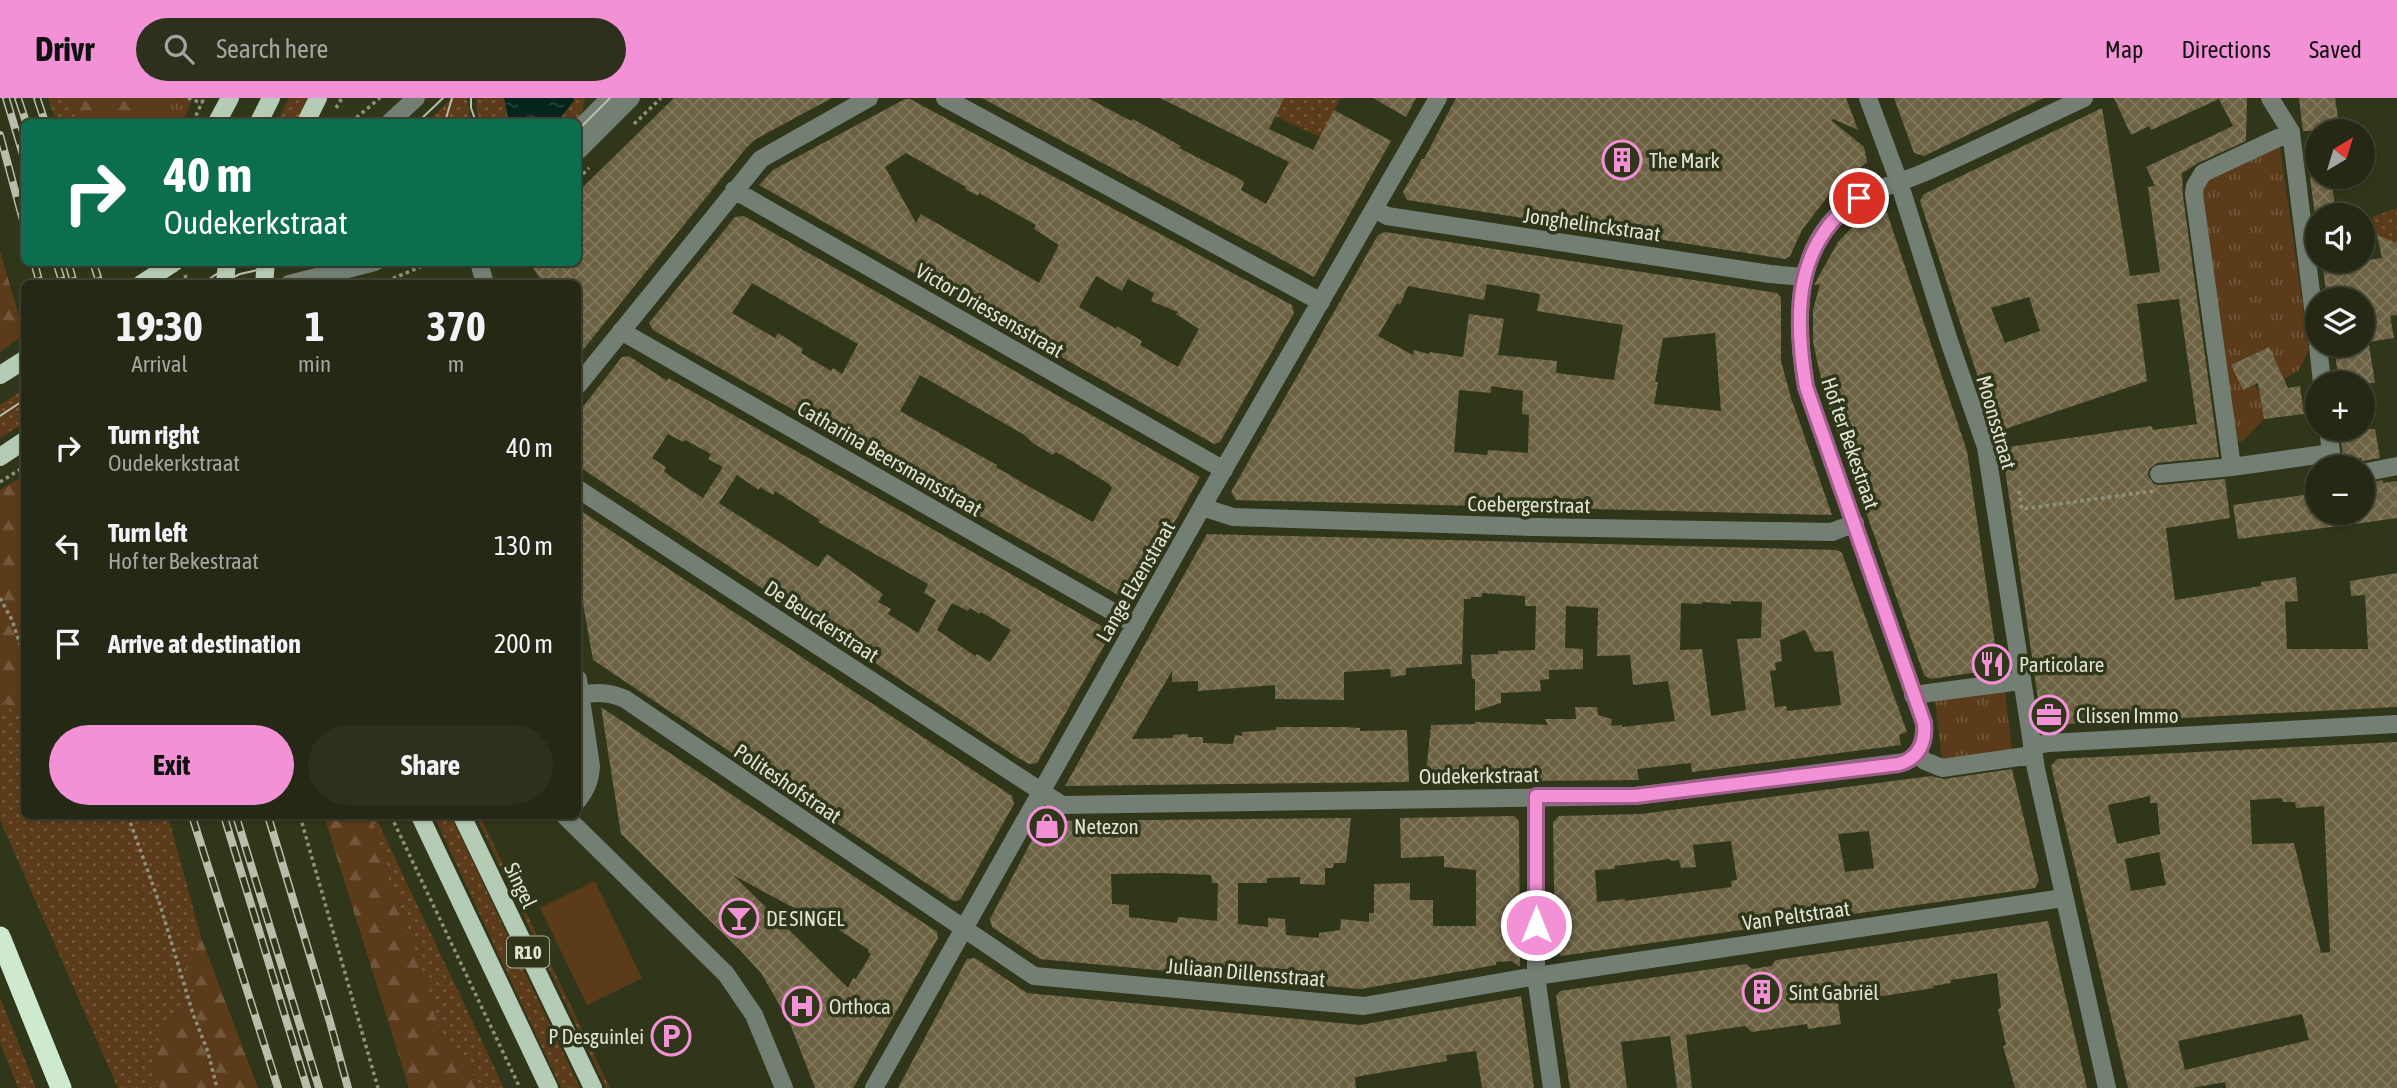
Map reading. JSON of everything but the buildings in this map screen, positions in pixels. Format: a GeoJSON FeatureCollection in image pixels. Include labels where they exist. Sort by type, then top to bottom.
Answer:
{"type":"FeatureCollection","features":[{"type":"Feature","properties":{"kind":"highway"},"geometry":{"type":"LineString","coordinates":[[0,937],[61,1088]]}},
{"type":"Feature","properties":{"kind":"main road"},"geometry":{"type":"LineString","coordinates":[[218,119],[229,98]]}},
{"type":"Feature","properties":{"kind":"main road"},"geometry":{"type":"LineString","coordinates":[[260,119],[271,98]]}},
{"type":"Feature","properties":{"kind":"main road"},"geometry":{"type":"LineString","coordinates":[[308,119],[318,98]]}},
{"type":"Feature","properties":{"kind":"main road"},"geometry":{"type":"LineString","coordinates":[[146,280],[167,266]]}},
{"type":"Feature","properties":{"kind":"main road"},"geometry":{"type":"LineString","coordinates":[[0,375],[21,362]]}},
{"type":"Feature","properties":{"kind":"main road"},"geometry":{"type":"LineString","coordinates":[[0,457],[21,443]]}},
{"type":"Feature","properties":{"kind":"main road","name":"R10"},"geometry":{"type":"LineString","coordinates":[[421,819],[549,1088]]}},
{"type":"Feature","properties":{"kind":"main road","name":"Singel"},"geometry":{"type":"LineString","coordinates":[[463,819],[593,1088]]}},
{"type":"Feature","properties":{"kind":"street"},"geometry":{"type":"LineString","coordinates":[[393,119],[416,98]]}},
{"type":"Feature","properties":{"kind":"street"},"geometry":{"type":"LineString","coordinates":[[581,147],[631,98]]}},
{"type":"Feature","properties":{"kind":"street"},"geometry":{"type":"LineString","coordinates":[[581,381],[761,159],[869,98]]}},
{"type":"Feature","properties":{"kind":"street"},"geometry":{"type":"LineString","coordinates":[[945,98],[1321,302]]}},
{"type":"Feature","properties":{"kind":"street","name":"Lange Elzenstraat"},"geometry":{"type":"LineString","coordinates":[[874,1088],[1202,507],[1438,98]]}},
{"type":"Feature","properties":{"kind":"street","name":"Moonsstraat"},"geometry":{"type":"LineString","coordinates":[[1868,98],[1899,182],[1986,447],[2033,751],[2063,898],[2107,1088]]}},
{"type":"Feature","properties":{"kind":"street","name":"Hof ter Bekestraat"},"geometry":{"type":"LineString","coordinates":[[1917,754],[1923,744],[1924,730],[1806,387],[1798,331],[1804,277],[1816,242],[1843,210],[1859,198],[1922,174],[2084,98]]}},
{"type":"Feature","properties":{"kind":"street"},"geometry":{"type":"LineString","coordinates":[[2270,98],[2291,132],[2310,287]]}},
{"type":"Feature","properties":{"kind":"street"},"geometry":{"type":"LineString","coordinates":[[581,126],[601,102]]}},
{"type":"Feature","properties":{"kind":"street"},"geometry":{"type":"LineString","coordinates":[[2232,467],[2195,186],[2203,173],[2291,132]]}},
{"type":"Feature","properties":{"kind":"street","name":"Victor Driessensstraat"},"geometry":{"type":"LineString","coordinates":[[734,190],[1224,470]]}},
{"type":"Feature","properties":{"kind":"street","name":"Jonghelinckstraat"},"geometry":{"type":"LineString","coordinates":[[1375,209],[1387,216],[1804,277]]}},
{"type":"Feature","properties":{"kind":"street"},"geometry":{"type":"LineString","coordinates":[[304,280],[357,266]]}},
{"type":"Feature","properties":{"kind":"street","name":"Catharina Beersmansstraat"},"geometry":{"type":"LineString","coordinates":[[621,331],[1136,625]]}},
{"type":"Feature","properties":{"kind":"street"},"geometry":{"type":"LineString","coordinates":[[2159,474],[2305,462]]}},
{"type":"Feature","properties":{"kind":"street"},"geometry":{"type":"LineString","coordinates":[[2375,470],[2397,466]]}},
{"type":"Feature","properties":{"kind":"street","name":"De Beuckerstraat"},"geometry":{"type":"LineString","coordinates":[[581,491],[1040,792]]}},
{"type":"Feature","properties":{"kind":"street","name":"Coebergerstraat"},"geometry":{"type":"LineString","coordinates":[[1202,507],[1233,517],[1534,527],[1832,532],[1855,523]]}},
{"type":"Feature","properties":{"kind":"street"},"geometry":{"type":"LineString","coordinates":[[1913,695],[2021,681]]}},
{"type":"Feature","properties":{"kind":"street","name":"Politeshofstraat"},"geometry":{"type":"LineString","coordinates":[[581,687],[625,699],[964,930]]}},
{"type":"Feature","properties":{"kind":"street"},"geometry":{"type":"LineString","coordinates":[[581,700],[591,766],[587,788],[581,796]]}},
{"type":"Feature","properties":{"kind":"street"},"geometry":{"type":"LineString","coordinates":[[1917,754],[1925,761],[1942,768],[2062,743],[2397,724]]}},
{"type":"Feature","properties":{"kind":"street","name":"Oudekerkstraat"},"geometry":{"type":"LineString","coordinates":[[1040,792],[1062,805],[1635,796],[1899,764],[1917,754]]}},
{"type":"Feature","properties":{"kind":"street"},"geometry":{"type":"LineString","coordinates":[[1536,796],[1536,976],[1552,1088]]}},
{"type":"Feature","properties":{"kind":"street"},"geometry":{"type":"LineString","coordinates":[[568,819],[726,974],[754,1014],[785,1088]]}},
{"type":"Feature","properties":{"kind":"street","name":"Van Peltstraat"},"geometry":{"type":"LineString","coordinates":[[1536,976],[2063,898]]}},
{"type":"Feature","properties":{"kind":"street","name":"Juliaan Dillensstraat"},"geometry":{"type":"LineString","coordinates":[[964,930],[1034,976],[1364,1006],[1536,976]]}},
{"type":"Feature","properties":{"kind":"path"},"geometry":{"type":"LineString","coordinates":[[188,98],[203,100],[194,119]]}},
{"type":"Feature","properties":{"kind":"path"},"geometry":{"type":"LineString","coordinates":[[355,119],[380,98]]}},
{"type":"Feature","properties":{"kind":"path"},"geometry":{"type":"LineString","coordinates":[[389,280],[423,266]]}},
{"type":"Feature","properties":{"kind":"path"},"geometry":{"type":"LineString","coordinates":[[0,482],[21,469]]}},
{"type":"Feature","properties":{"kind":"path"},"geometry":{"type":"LineString","coordinates":[[2019,491],[2022,509],[2164,489],[2183,472]]}},
{"type":"Feature","properties":{"kind":"path"},"geometry":{"type":"LineString","coordinates":[[0,598],[12,620],[21,647]]}},
{"type":"Feature","properties":{"kind":"path"},"geometry":{"type":"LineString","coordinates":[[129,819],[161,908],[193,1014],[208,1052],[217,1088]]}},
{"type":"Feature","properties":{"kind":"path"},"geometry":{"type":"LineString","coordinates":[[301,819],[378,1088]]}},
{"type":"Feature","properties":{"kind":"path"},"geometry":{"type":"LineString","coordinates":[[392,819],[520,1088]]}},
{"type":"Feature","properties":{"kind":"green space"},"geometry":{"type":"Polygon","coordinates":[[[48,98],[69,98],[77,119],[55,119],[48,98]]]}},
{"type":"Feature","properties":{"kind":"green space"},"geometry":{"type":"Polygon","coordinates":[[[69,98],[151,98],[160,119],[77,119],[69,98]]]}},
{"type":"Feature","properties":{"kind":"green space"},"geometry":{"type":"Polygon","coordinates":[[[151,98],[193,98],[183,119],[160,119],[151,98]]]}},
{"type":"Feature","properties":{"kind":"green space"},"geometry":{"type":"Polygon","coordinates":[[[289,98],[307,98],[297,119],[278,119],[289,98]]]}},
{"type":"Feature","properties":{"kind":"green space"},"geometry":{"type":"Polygon","coordinates":[[[452,98],[467,98],[470,119],[430,119],[452,98]]]}},
{"type":"Feature","properties":{"kind":"green space"},"geometry":{"type":"Polygon","coordinates":[[[476,98],[585,98],[582,113],[577,119],[480,119],[476,98]]]}},
{"type":"Feature","properties":{"kind":"green space"},"geometry":{"type":"Polygon","coordinates":[[[1276,98],[1341,98],[1320,137],[1275,116],[1276,98]]]}},
{"type":"Feature","properties":{"kind":"green space"},"geometry":{"type":"Polygon","coordinates":[[[2272,145],[2280,147],[2305,321],[2305,357],[2299,370],[2284,379],[2268,347],[2232,365],[2243,390],[2255,385],[2260,393],[2264,419],[2244,440],[2229,445],[2194,194],[2216,173],[2272,145]]]}},
{"type":"Feature","properties":{"kind":"green space"},"geometry":{"type":"Polygon","coordinates":[[[2397,208],[2397,243],[2377,235],[2375,216],[2397,208]]]}},
{"type":"Feature","properties":{"kind":"green space"},"geometry":{"type":"Polygon","coordinates":[[[0,251],[21,324],[21,336],[0,352],[0,251]]]}},
{"type":"Feature","properties":{"kind":"green space"},"geometry":{"type":"Polygon","coordinates":[[[21,391],[21,425],[0,438],[0,405],[21,391]]]}},
{"type":"Feature","properties":{"kind":"green space"},"geometry":{"type":"Polygon","coordinates":[[[21,477],[21,713],[17,716],[0,697],[0,490],[21,477]]]}},
{"type":"Feature","properties":{"kind":"green space"},"geometry":{"type":"Polygon","coordinates":[[[2005,692],[2012,750],[1942,759],[1935,701],[2005,692]]]}},
{"type":"Feature","properties":{"kind":"green space"},"geometry":{"type":"Polygon","coordinates":[[[0,697],[17,716],[21,713],[21,819],[169,819],[201,937],[187,967],[195,996],[184,1009],[164,1024],[158,1085],[160,1088],[118,1088],[0,820],[0,697]]]}},
{"type":"Feature","properties":{"kind":"green space"},"geometry":{"type":"Polygon","coordinates":[[[325,819],[372,819],[442,1037],[472,1070],[476,1088],[409,1088],[325,819]]]}},
{"type":"Feature","properties":{"kind":"green space"},"geometry":{"type":"Polygon","coordinates":[[[372,819],[376,819],[504,1088],[476,1088],[472,1070],[442,1037],[372,819]]]}},
{"type":"Feature","properties":{"kind":"green space"},"geometry":{"type":"Polygon","coordinates":[[[435,819],[452,819],[580,1088],[561,1088],[435,819]]]}},
{"type":"Feature","properties":{"kind":"green space"},"geometry":{"type":"Polygon","coordinates":[[[477,819],[481,819],[610,1088],[606,1088],[477,819]]]}},
{"type":"Feature","properties":{"kind":"green space"},"geometry":{"type":"Polygon","coordinates":[[[595,881],[642,978],[587,1005],[540,908],[595,881]]]}},
{"type":"Feature","properties":{"kind":"green space"},"geometry":{"type":"Polygon","coordinates":[[[201,937],[258,1088],[160,1088],[158,1085],[152,1059],[164,1024],[184,1009],[195,996],[186,967],[201,937]]]}},
{"type":"Feature","properties":{"kind":"green space"},"geometry":{"type":"Polygon","coordinates":[[[0,997],[36,1088],[18,1088],[0,1042],[0,997]]]}},
{"type":"Feature","properties":{"kind":"water"},"geometry":{"type":"Polygon","coordinates":[[[504,98],[573,98],[574,101],[559,119],[508,119],[504,98]]]}},
{"type":"Feature","properties":{"kind":"tram line"},"geometry":{"type":"LineString","coordinates":[[421,119],[443,98]]}},
{"type":"Feature","properties":{"kind":"tram line"},"geometry":{"type":"LineString","coordinates":[[446,119],[452,98]]}},
{"type":"Feature","properties":{"kind":"tram line"},"geometry":{"type":"LineString","coordinates":[[471,98],[475,119]]}},
{"type":"Feature","properties":{"kind":"tram line"},"geometry":{"type":"LineString","coordinates":[[581,127],[610,98]]}},
{"type":"Feature","properties":{"kind":"tram line"},"geometry":{"type":"LineString","coordinates":[[208,280],[228,266]]}},
{"type":"Feature","properties":{"kind":"tram line"},"geometry":{"type":"LineString","coordinates":[[228,280],[240,274],[275,266]]}},
{"type":"Feature","properties":{"kind":"tram line"},"geometry":{"type":"LineString","coordinates":[[0,416],[21,402]]}},
{"type":"Feature","properties":{"kind":"railway"},"geometry":{"type":"LineString","coordinates":[[6,98],[21,148]]}},
{"type":"Feature","properties":{"kind":"railway"},"geometry":{"type":"LineString","coordinates":[[18,98],[25,119]]}},
{"type":"Feature","properties":{"kind":"railway"},"geometry":{"type":"LineString","coordinates":[[37,98],[44,119]]}},
{"type":"Feature","properties":{"kind":"railway"},"geometry":{"type":"LineString","coordinates":[[0,135],[21,213]]}},
{"type":"Feature","properties":{"kind":"railway"},"geometry":{"type":"LineString","coordinates":[[35,266],[39,280]]}},
{"type":"Feature","properties":{"kind":"railway"},"geometry":{"type":"LineString","coordinates":[[57,266],[62,280]]}},
{"type":"Feature","properties":{"kind":"railway"},"geometry":{"type":"LineString","coordinates":[[69,266],[73,280]]}},
{"type":"Feature","properties":{"kind":"railway"},"geometry":{"type":"LineString","coordinates":[[94,266],[99,280]]}},
{"type":"Feature","properties":{"kind":"railway"},"geometry":{"type":"LineString","coordinates":[[193,819],[278,1088]]}},
{"type":"Feature","properties":{"kind":"railway"},"geometry":{"type":"LineString","coordinates":[[225,819],[307,1088]]}},
{"type":"Feature","properties":{"kind":"railway"},"geometry":{"type":"LineString","coordinates":[[237,819],[319,1088]]}},
{"type":"Feature","properties":{"kind":"railway"},"geometry":{"type":"LineString","coordinates":[[269,819],[348,1088]]}},
{"type":"Feature","properties":{"kind":"place","name":"The Mark"},"geometry":{"type":"Point","coordinates":[1622,160]}},
{"type":"Feature","properties":{"kind":"place","name":"Particolare"},"geometry":{"type":"Point","coordinates":[1992,664]}},
{"type":"Feature","properties":{"kind":"place","name":"Clissen Immo"},"geometry":{"type":"Point","coordinates":[2049,715]}},
{"type":"Feature","properties":{"kind":"place","name":"Netezon"},"geometry":{"type":"Point","coordinates":[1047,826]}},
{"type":"Feature","properties":{"kind":"place","name":"DE SINGEL"},"geometry":{"type":"Point","coordinates":[739,918]}},
{"type":"Feature","properties":{"kind":"place","name":"Sint Gabriël"},"geometry":{"type":"Point","coordinates":[1762,992]}},
{"type":"Feature","properties":{"kind":"place","name":"Orthoca"},"geometry":{"type":"Point","coordinates":[802,1006]}},
{"type":"Feature","properties":{"kind":"place","name":"P Desguinlei"},"geometry":{"type":"Point","coordinates":[671,1036]}},
{"type":"Feature","properties":{"kind":"route"},"geometry":{"type":"LineString","coordinates":[[1536,925],[1536,796],[1635,796],[1899,764],[1912,759],[1923,744],[1924,723],[1806,387],[1801,360],[1798,331],[1800,307],[1804,277],[1816,242],[1843,210],[1859,198]]}}]}
